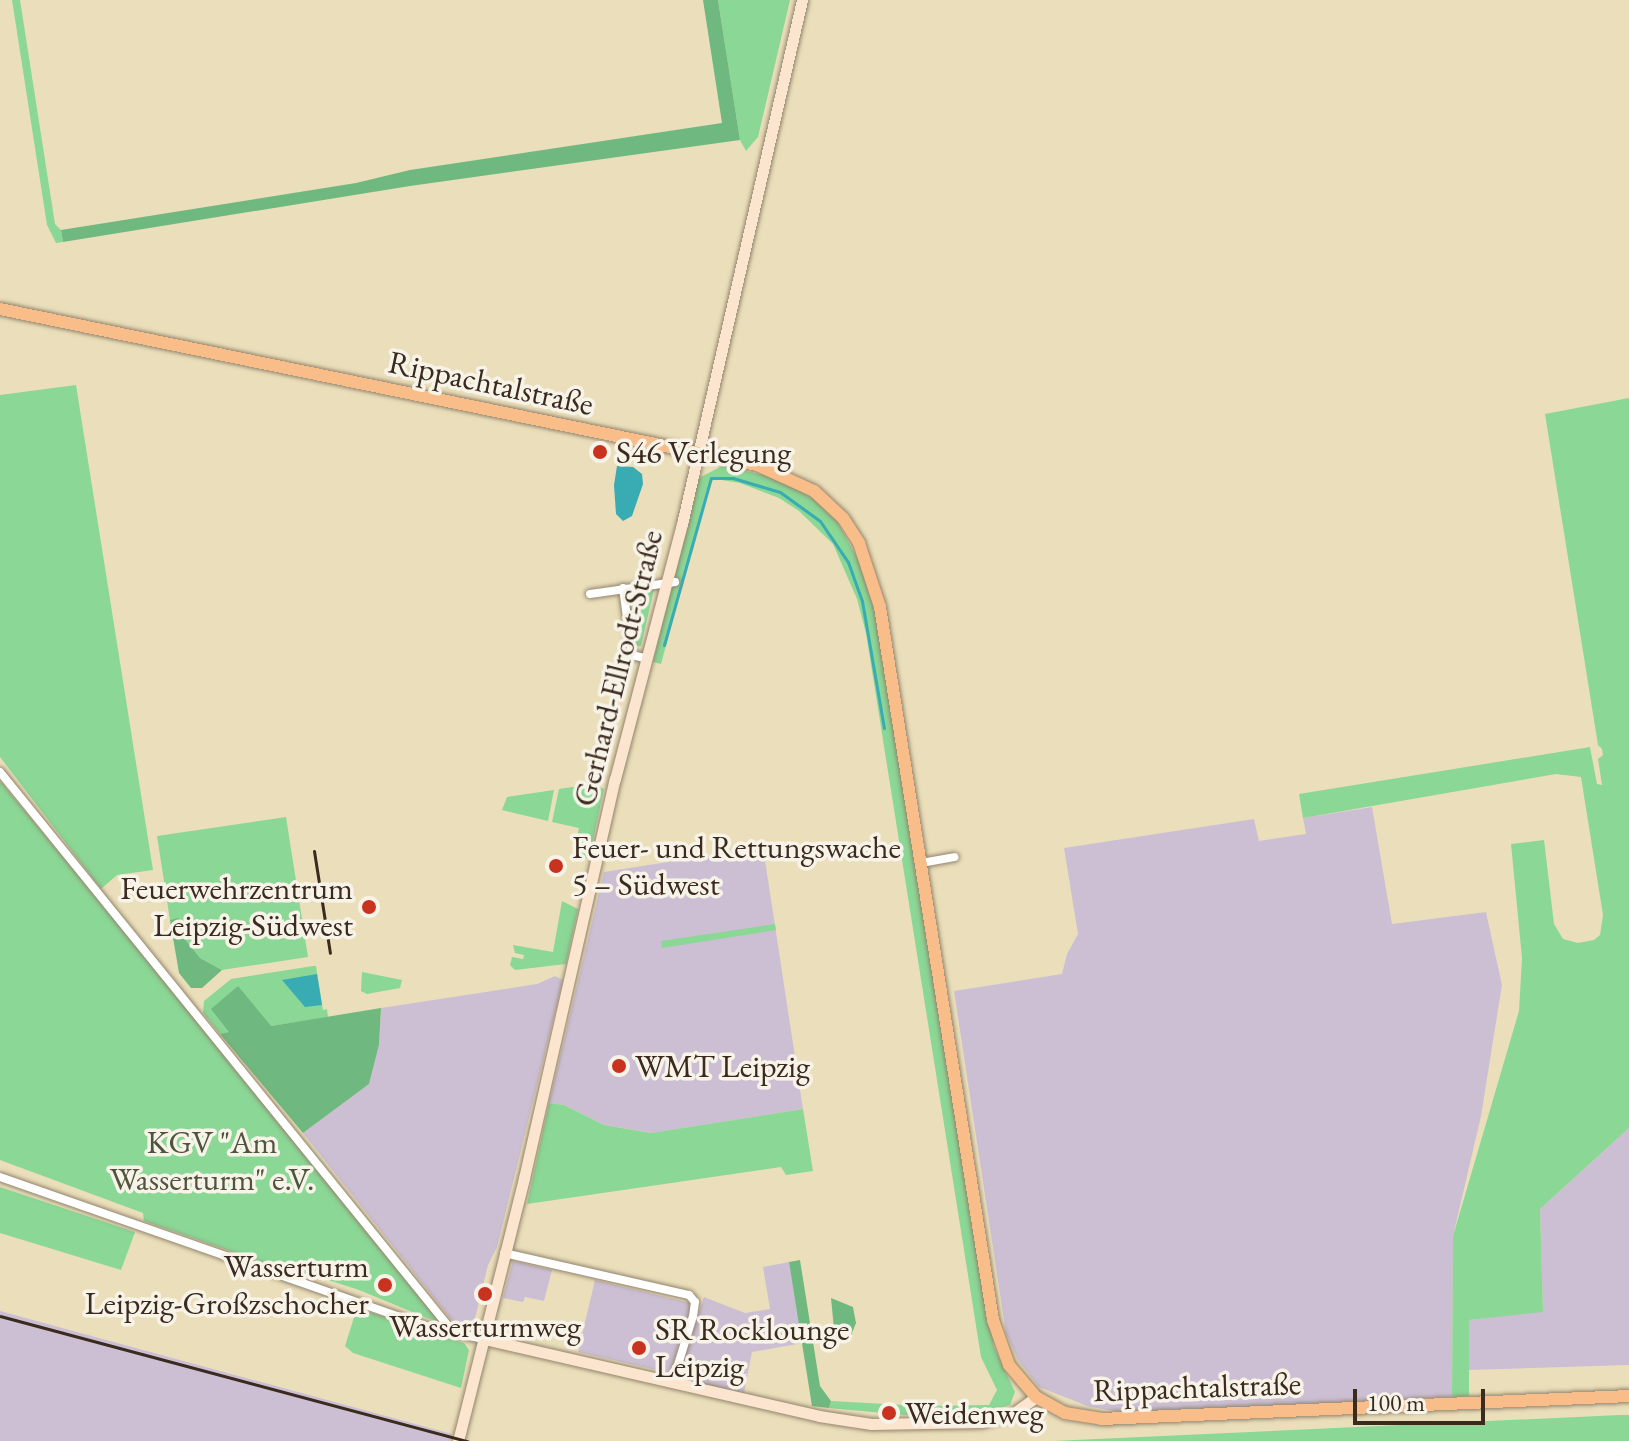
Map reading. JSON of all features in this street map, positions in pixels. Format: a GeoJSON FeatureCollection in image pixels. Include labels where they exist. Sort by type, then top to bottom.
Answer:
{"type":"FeatureCollection","features":[{"type":"Feature","properties":{"kind":"main road","name":"Rippachtalstraße"},"geometry":{"type":"LineString","coordinates":[[0,309],[757,465],[814,491],[843,518],[859,543],[880,607],[993,1320],[1009,1365],[1036,1397],[1065,1413],[1101,1419],[1629,1396]]}},
{"type":"Feature","properties":{"kind":"street","name":"Gerhard-Ellrodt-Straße"},"geometry":{"type":"LineString","coordinates":[[458,1441],[615,779],[671,582],[802,0]]}},
{"type":"Feature","properties":{"kind":"street"},"geometry":{"type":"LineString","coordinates":[[590,594],[671,582]]}},
{"type":"Feature","properties":{"kind":"street"},"geometry":{"type":"LineString","coordinates":[[623,588],[632,655],[648,659]]}},
{"type":"Feature","properties":{"kind":"street"},"geometry":{"type":"LineString","coordinates":[[0,772],[453,1332]]}},
{"type":"Feature","properties":{"kind":"street"},"geometry":{"type":"LineString","coordinates":[[921,863],[954,857]]}},
{"type":"Feature","properties":{"kind":"street"},"geometry":{"type":"LineString","coordinates":[[0,1177],[434,1329],[819,1416],[871,1424],[981,1422],[1014,1413],[1036,1397]]}},
{"type":"Feature","properties":{"kind":"street"},"geometry":{"type":"LineString","coordinates":[[504,1253],[689,1295],[695,1302],[693,1316],[673,1381]]}},
{"type":"Feature","properties":{"kind":"shaded area"},"geometry":{"type":"Polygon","coordinates":[[[1372,807],[1392,924],[1486,912],[1502,985],[1481,1116],[1453,1236],[1452,1397],[1129,1413],[1090,1407],[1039,1387],[1018,1360],[1006,1333],[954,991],[1062,974],[1067,954],[1078,934],[1064,848],[1254,819],[1259,841],[1306,834],[1303,818],[1372,807]]]}},
{"type":"Feature","properties":{"kind":"shaded area"},"geometry":{"type":"Polygon","coordinates":[[[763,847],[803,1109],[652,1133],[604,1125],[564,1105],[549,1103],[604,872],[763,847]]]}},
{"type":"Feature","properties":{"kind":"shaded area"},"geometry":{"type":"Polygon","coordinates":[[[555,976],[563,980],[497,1247],[488,1265],[473,1327],[454,1323],[303,1133],[369,1084],[379,1045],[381,1008],[537,984],[555,976]]]}},
{"type":"Feature","properties":{"kind":"shaded area"},"geometry":{"type":"Polygon","coordinates":[[[1629,1128],[1629,1365],[1469,1370],[1469,1320],[1543,1311],[1540,1209],[1629,1128]]]}},
{"type":"Feature","properties":{"kind":"shaded area"},"geometry":{"type":"Polygon","coordinates":[[[513,1261],[552,1270],[544,1301],[525,1297],[523,1302],[503,1298],[513,1261]]]}},
{"type":"Feature","properties":{"kind":"shaded area"},"geometry":{"type":"Polygon","coordinates":[[[789,1262],[803,1343],[752,1352],[744,1393],[677,1378],[704,1297],[745,1313],[770,1309],[763,1267],[789,1262]]]}},
{"type":"Feature","properties":{"kind":"shaded area"},"geometry":{"type":"Polygon","coordinates":[[[595,1280],[690,1303],[691,1309],[670,1373],[578,1352],[595,1280]]]}},
{"type":"Feature","properties":{"kind":"shaded area"},"geometry":{"type":"Polygon","coordinates":[[[0,1311],[452,1434],[450,1441],[0,1441],[0,1311]]]}},
{"type":"Feature","properties":{"kind":"green space"},"geometry":{"type":"Polygon","coordinates":[[[12,0],[20,0],[55,224],[61,230],[63,242],[56,243],[47,225],[12,0]]]}},
{"type":"Feature","properties":{"kind":"green space"},"geometry":{"type":"Polygon","coordinates":[[[703,0],[718,0],[740,140],[410,186],[63,242],[61,230],[356,183],[410,170],[722,123],[703,0]]]}},
{"type":"Feature","properties":{"kind":"green space"},"geometry":{"type":"Polygon","coordinates":[[[718,0],[790,0],[758,137],[746,151],[740,140],[718,0]]]}},
{"type":"Feature","properties":{"kind":"green space"},"geometry":{"type":"Polygon","coordinates":[[[76,385],[153,870],[117,875],[101,889],[0,757],[0,395],[76,385]]]}},
{"type":"Feature","properties":{"kind":"green space"},"geometry":{"type":"Polygon","coordinates":[[[1629,398],[1629,1128],[1540,1209],[1543,1312],[1469,1320],[1469,1396],[1452,1397],[1453,1236],[1519,1011],[1522,958],[1511,844],[1544,840],[1554,924],[1563,939],[1578,943],[1594,940],[1600,935],[1603,915],[1581,777],[1556,774],[1303,818],[1299,794],[1590,747],[1597,784],[1602,785],[1598,759],[1603,755],[1598,745],[1545,414],[1629,398]]]}},
{"type":"Feature","properties":{"kind":"green space"},"geometry":{"type":"Polygon","coordinates":[[[722,466],[774,477],[816,500],[837,521],[865,572],[877,619],[994,1347],[1015,1392],[1010,1405],[973,1417],[981,1422],[829,1408],[831,1401],[923,1406],[989,1405],[997,1390],[981,1357],[866,633],[857,599],[833,544],[799,511],[779,498],[740,483],[715,479],[710,482],[661,664],[653,662],[699,478],[722,466]]]}},
{"type":"Feature","properties":{"kind":"green space"},"geometry":{"type":"Polygon","coordinates":[[[655,585],[641,646],[635,646],[627,590],[655,585]]]}},
{"type":"Feature","properties":{"kind":"green space","name":"KGV \"Am Wasserturm\" e.V."},"geometry":{"type":"Polygon","coordinates":[[[0,781],[444,1325],[359,1290],[319,1277],[308,1278],[144,1221],[143,1213],[0,1160],[0,781]]]}},
{"type":"Feature","properties":{"kind":"green space"},"geometry":{"type":"Polygon","coordinates":[[[593,784],[604,789],[589,859],[573,855],[579,828],[552,822],[559,789],[593,784]]]}},
{"type":"Feature","properties":{"kind":"green space"},"geometry":{"type":"Polygon","coordinates":[[[554,790],[548,821],[502,810],[507,797],[554,790]]]}},
{"type":"Feature","properties":{"kind":"green space"},"geometry":{"type":"Polygon","coordinates":[[[286,817],[308,957],[222,970],[200,958],[181,934],[179,919],[170,920],[157,836],[286,817]]]}},
{"type":"Feature","properties":{"kind":"green space"},"geometry":{"type":"Polygon","coordinates":[[[562,901],[578,909],[566,964],[515,970],[510,965],[512,957],[523,959],[524,955],[515,953],[513,945],[553,952],[562,901]]]}},
{"type":"Feature","properties":{"kind":"green space"},"geometry":{"type":"Polygon","coordinates":[[[179,918],[181,934],[200,958],[222,970],[202,988],[191,988],[179,973],[170,920],[179,918]]]}},
{"type":"Feature","properties":{"kind":"green space"},"geometry":{"type":"Polygon","coordinates":[[[775,924],[776,930],[662,948],[661,941],[775,924]]]}},
{"type":"Feature","properties":{"kind":"green space"},"geometry":{"type":"Polygon","coordinates":[[[316,966],[323,1010],[327,1009],[328,1017],[220,1034],[203,1013],[204,1001],[231,979],[316,966]]]}},
{"type":"Feature","properties":{"kind":"green space"},"geometry":{"type":"Polygon","coordinates":[[[362,972],[402,980],[400,988],[367,994],[361,991],[362,972]]]}},
{"type":"Feature","properties":{"kind":"green space"},"geometry":{"type":"Polygon","coordinates":[[[238,986],[271,1026],[381,1008],[379,1045],[369,1084],[303,1133],[220,1034],[229,1032],[211,1009],[238,986]]]}},
{"type":"Feature","properties":{"kind":"green space"},"geometry":{"type":"Polygon","coordinates":[[[549,1103],[564,1105],[604,1125],[651,1133],[803,1109],[813,1171],[786,1175],[781,1167],[527,1204],[549,1103]]]}},
{"type":"Feature","properties":{"kind":"green space","name":"KGV \"Am Wasserturm\" e.V."},"geometry":{"type":"Polygon","coordinates":[[[0,1187],[135,1232],[121,1270],[0,1233],[0,1187]]]}},
{"type":"Feature","properties":{"kind":"green space"},"geometry":{"type":"Polygon","coordinates":[[[800,1260],[820,1386],[831,1401],[829,1408],[812,1406],[789,1262],[800,1260]]]}},
{"type":"Feature","properties":{"kind":"green space"},"geometry":{"type":"Polygon","coordinates":[[[831,1298],[853,1307],[856,1323],[848,1343],[839,1338],[834,1329],[831,1298]]]}},
{"type":"Feature","properties":{"kind":"green space"},"geometry":{"type":"Polygon","coordinates":[[[357,1308],[464,1343],[469,1350],[461,1388],[353,1353],[345,1346],[357,1308]]]}},
{"type":"Feature","properties":{"kind":"green space"},"geometry":{"type":"Polygon","coordinates":[[[1629,1415],[1629,1441],[1053,1441],[1629,1415]]]}},
{"type":"Feature","properties":{"kind":"water"},"geometry":{"type":"Polygon","coordinates":[[[617,466],[633,467],[642,474],[643,484],[632,516],[623,521],[616,514],[614,485],[617,466]]]}},
{"type":"Feature","properties":{"kind":"water"},"geometry":{"type":"Polygon","coordinates":[[[317,974],[322,1005],[305,1007],[282,980],[317,974]]]}},
{"type":"Feature","properties":{"kind":"waterway"},"geometry":{"type":"LineString","coordinates":[[664,645],[711,478],[733,478],[780,492],[820,521],[848,562],[862,601],[884,728]]}},
{"type":"Feature","properties":{"kind":"railway"},"geometry":{"type":"LineString","coordinates":[[314,851],[330,953]]}},
{"type":"Feature","properties":{"kind":"railway"},"geometry":{"type":"LineString","coordinates":[[0,1316],[468,1441]]}},
{"type":"Feature","properties":{"kind":"place","name":"S46 Verlegung"},"geometry":{"type":"Point","coordinates":[600,452]}},
{"type":"Feature","properties":{"kind":"place","name":"Feuer- und Rettungswache 5 – Südwest"},"geometry":{"type":"Point","coordinates":[556,866]}},
{"type":"Feature","properties":{"kind":"place","name":"Feuerwehrzentrum Leipzig-Südwest"},"geometry":{"type":"Point","coordinates":[369,907]}},
{"type":"Feature","properties":{"kind":"place","name":"WMT Leipzig"},"geometry":{"type":"Point","coordinates":[619,1066]}},
{"type":"Feature","properties":{"kind":"place","name":"Wasserturm Leipzig-Großzschocher"},"geometry":{"type":"Point","coordinates":[385,1285]}},
{"type":"Feature","properties":{"kind":"place","name":"Wasserturmweg"},"geometry":{"type":"Point","coordinates":[485,1294]}},
{"type":"Feature","properties":{"kind":"place","name":"SR Rocklounge Leipzig"},"geometry":{"type":"Point","coordinates":[639,1348]}},
{"type":"Feature","properties":{"kind":"place","name":"Weidenweg"},"geometry":{"type":"Point","coordinates":[889,1413]}}]}
